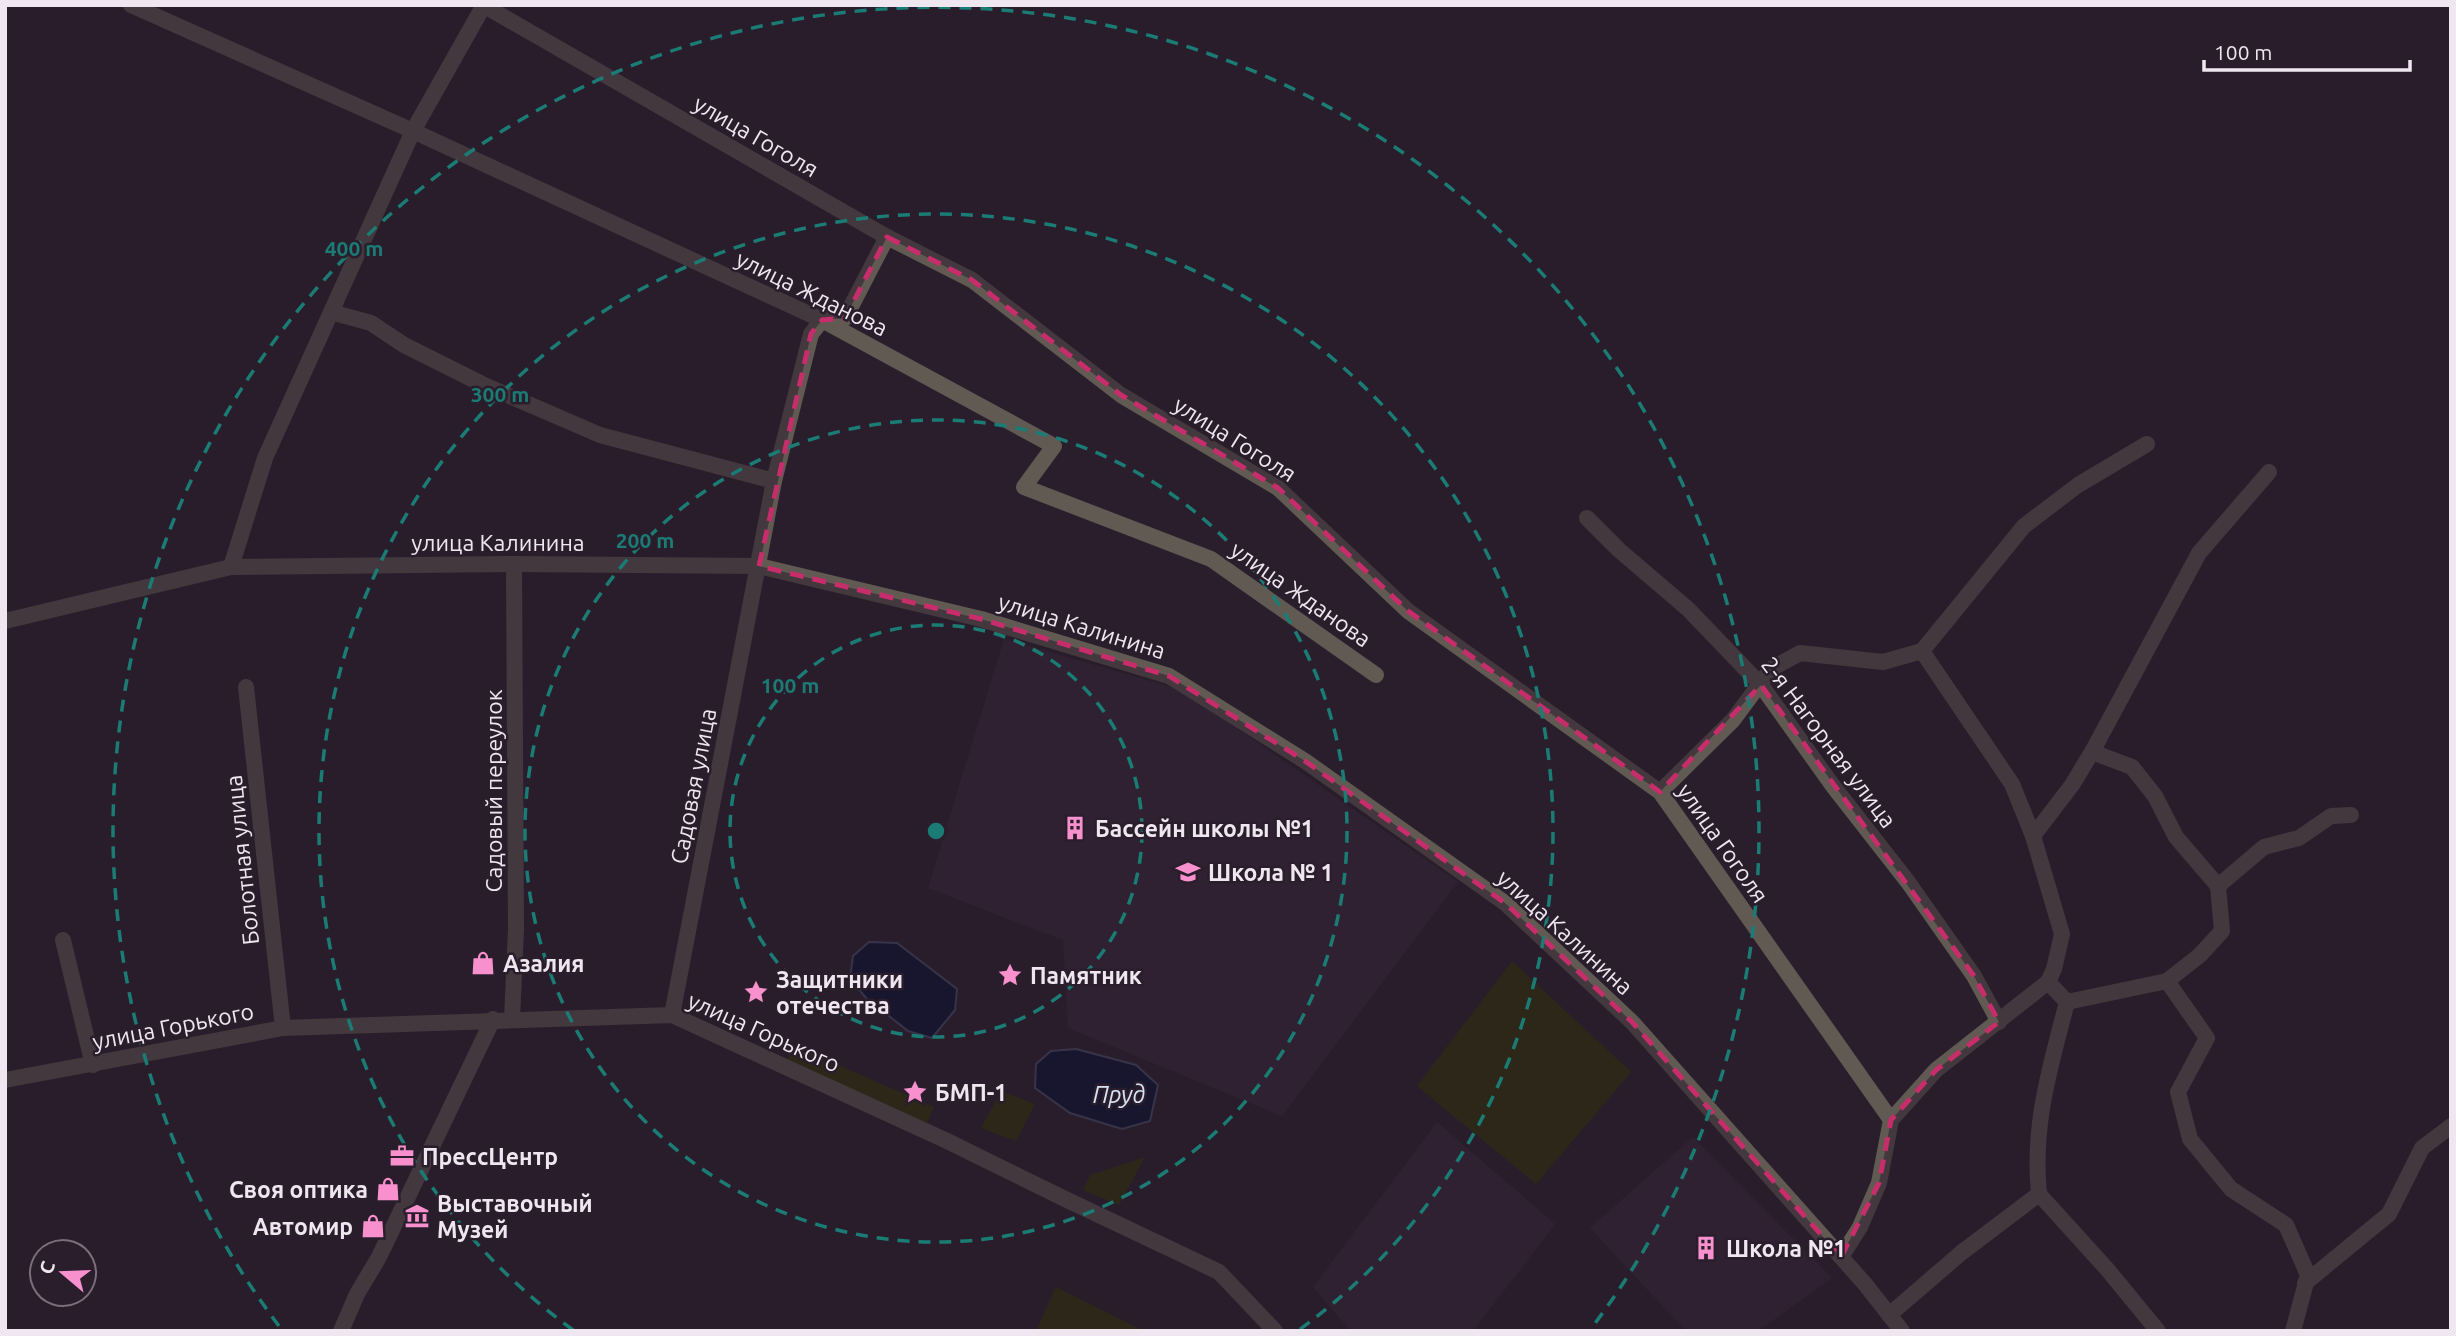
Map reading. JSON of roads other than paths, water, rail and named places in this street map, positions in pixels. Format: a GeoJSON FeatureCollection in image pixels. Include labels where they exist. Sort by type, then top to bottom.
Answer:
{"type":"FeatureCollection","features":[{"type":"Feature","properties":{"kind":"street","name":"улица Жданова"},"geometry":{"type":"LineString","coordinates":[[131,5],[413,131],[822,320],[1054,446],[1024,487],[1211,559],[1376,674]]}},
{"type":"Feature","properties":{"kind":"street"},"geometry":{"type":"LineString","coordinates":[[231,567],[265,458],[413,131],[483,5]]}},
{"type":"Feature","properties":{"kind":"street","name":"улица Гоголя"},"geometry":{"type":"LineString","coordinates":[[483,5],[887,237],[972,280],[1121,395],[1278,488],[1408,611],[1660,792],[1891,1120]]}},
{"type":"Feature","properties":{"kind":"street"},"geometry":{"type":"LineString","coordinates":[[822,320],[845,318],[887,237]]}},
{"type":"Feature","properties":{"kind":"street"},"geometry":{"type":"LineString","coordinates":[[331,312],[371,323],[404,345],[482,384],[600,435],[774,481]]}},
{"type":"Feature","properties":{"kind":"street","name":"Садовая улица"},"geometry":{"type":"LineString","coordinates":[[671,1015],[774,481],[811,334],[822,320]]}},
{"type":"Feature","properties":{"kind":"street"},"geometry":{"type":"LineString","coordinates":[[1660,792],[1733,720],[1771,669],[1800,653],[1883,663],[1922,651],[2024,526],[2078,485],[2147,444]]}},
{"type":"Feature","properties":{"kind":"street"},"geometry":{"type":"LineString","coordinates":[[2033,836],[2072,785],[2092,752],[2199,553],[2269,472]]}},
{"type":"Feature","properties":{"kind":"street","name":"2-я Нагорная улица"},"geometry":{"type":"LineString","coordinates":[[1587,518],[1619,550],[1688,609],[1761,685],[1974,975],[1999,1023]]}},
{"type":"Feature","properties":{"kind":"street","name":"улица Калинина"},"geometry":{"type":"LineString","coordinates":[[5,621],[231,567],[514,564],[759,566],[981,619],[1170,676],[1305,761],[1505,903],[1632,1023],[1841,1257],[1902,1331]]}},
{"type":"Feature","properties":{"kind":"street","name":"Садовый переулок"},"geometry":{"type":"LineString","coordinates":[[512,1019],[516,877],[514,564]]}},
{"type":"Feature","properties":{"kind":"street"},"geometry":{"type":"LineString","coordinates":[[1841,1257],[1860,1227],[1879,1183],[1891,1120],[1936,1070],[2048,982],[2062,934],[2033,836],[2012,784],[1922,651]]}},
{"type":"Feature","properties":{"kind":"street","name":"Болотная улица"},"geometry":{"type":"LineString","coordinates":[[246,687],[283,1028]]}},
{"type":"Feature","properties":{"kind":"street"},"geometry":{"type":"LineString","coordinates":[[2067,1002],[2167,981],[2200,956],[2222,931],[2218,886],[2176,837],[2155,796],[2132,767],[2092,752]]}},
{"type":"Feature","properties":{"kind":"street"},"geometry":{"type":"LineString","coordinates":[[2218,886],[2264,848],[2299,838],[2331,817],[2351,816]]}},
{"type":"Feature","properties":{"kind":"street"},"geometry":{"type":"LineString","coordinates":[[63,940],[93,1065]]}},
{"type":"Feature","properties":{"kind":"street"},"geometry":{"type":"LineString","coordinates":[[2167,981],[2207,1038],[2178,1092],[2190,1139],[2231,1189],[2286,1225],[2308,1275],[2293,1331]]}},
{"type":"Feature","properties":{"kind":"street"},"geometry":{"type":"LineString","coordinates":[[2048,982],[2067,1002]]}},
{"type":"Feature","properties":{"kind":"street"},"geometry":{"type":"LineString","coordinates":[[2067,1002],[2043,1094],[2036,1159],[2039,1194],[2158,1331]]}},
{"type":"Feature","properties":{"kind":"street","name":"улица Горького"},"geometry":{"type":"LineString","coordinates":[[5,1080],[283,1028],[671,1015],[945,1140],[1219,1272],[1275,1331]]}},
{"type":"Feature","properties":{"kind":"street"},"geometry":{"type":"LineString","coordinates":[[341,1331],[493,1019]]}},
{"type":"Feature","properties":{"kind":"street"},"geometry":{"type":"LineString","coordinates":[[2305,1283],[2389,1214],[2422,1148],[2451,1126]]}},
{"type":"Feature","properties":{"kind":"street"},"geometry":{"type":"LineString","coordinates":[[1889,1315],[1961,1253],[2039,1194]]}},
{"type":"Feature","properties":{"kind":"water"},"geometry":{"type":"Polygon","coordinates":[[[869,942],[897,943],[957,989],[955,1010],[932,1038],[908,1031],[866,998],[850,979],[853,956],[869,942]]]}},
{"type":"Feature","properties":{"kind":"water","name":"Пруд"},"geometry":{"type":"Polygon","coordinates":[[[1076,1049],[1136,1065],[1158,1085],[1150,1121],[1122,1129],[1070,1113],[1035,1088],[1036,1064],[1051,1051],[1076,1049]]]}},
{"type":"Feature","properties":{"kind":"place","name":"Бассейн школы №1"},"geometry":{"type":"Point","coordinates":[1075,828]}},
{"type":"Feature","properties":{"kind":"place","name":"Школа № 1"},"geometry":{"type":"Point","coordinates":[1188,872]}},
{"type":"Feature","properties":{"kind":"place","name":"Азалия"},"geometry":{"type":"Point","coordinates":[483,963]}},
{"type":"Feature","properties":{"kind":"place","name":"Памятник"},"geometry":{"type":"Point","coordinates":[1010,975]}},
{"type":"Feature","properties":{"kind":"place","name":"Защитники отечества"},"geometry":{"type":"Point","coordinates":[756,992]}},
{"type":"Feature","properties":{"kind":"place","name":"БМП-1"},"geometry":{"type":"Point","coordinates":[915,1092]}},
{"type":"Feature","properties":{"kind":"place","name":"ПрессЦентр"},"geometry":{"type":"Point","coordinates":[402,1156]}},
{"type":"Feature","properties":{"kind":"place","name":"Своя оптика"},"geometry":{"type":"Point","coordinates":[388,1189]}},
{"type":"Feature","properties":{"kind":"place","name":"Выставочный Музей"},"geometry":{"type":"Point","coordinates":[417,1216]}},
{"type":"Feature","properties":{"kind":"place","name":"Автомир"},"geometry":{"type":"Point","coordinates":[373,1226]}},
{"type":"Feature","properties":{"kind":"place","name":"Школа №1"},"geometry":{"type":"Point","coordinates":[1706,1248]}}]}
